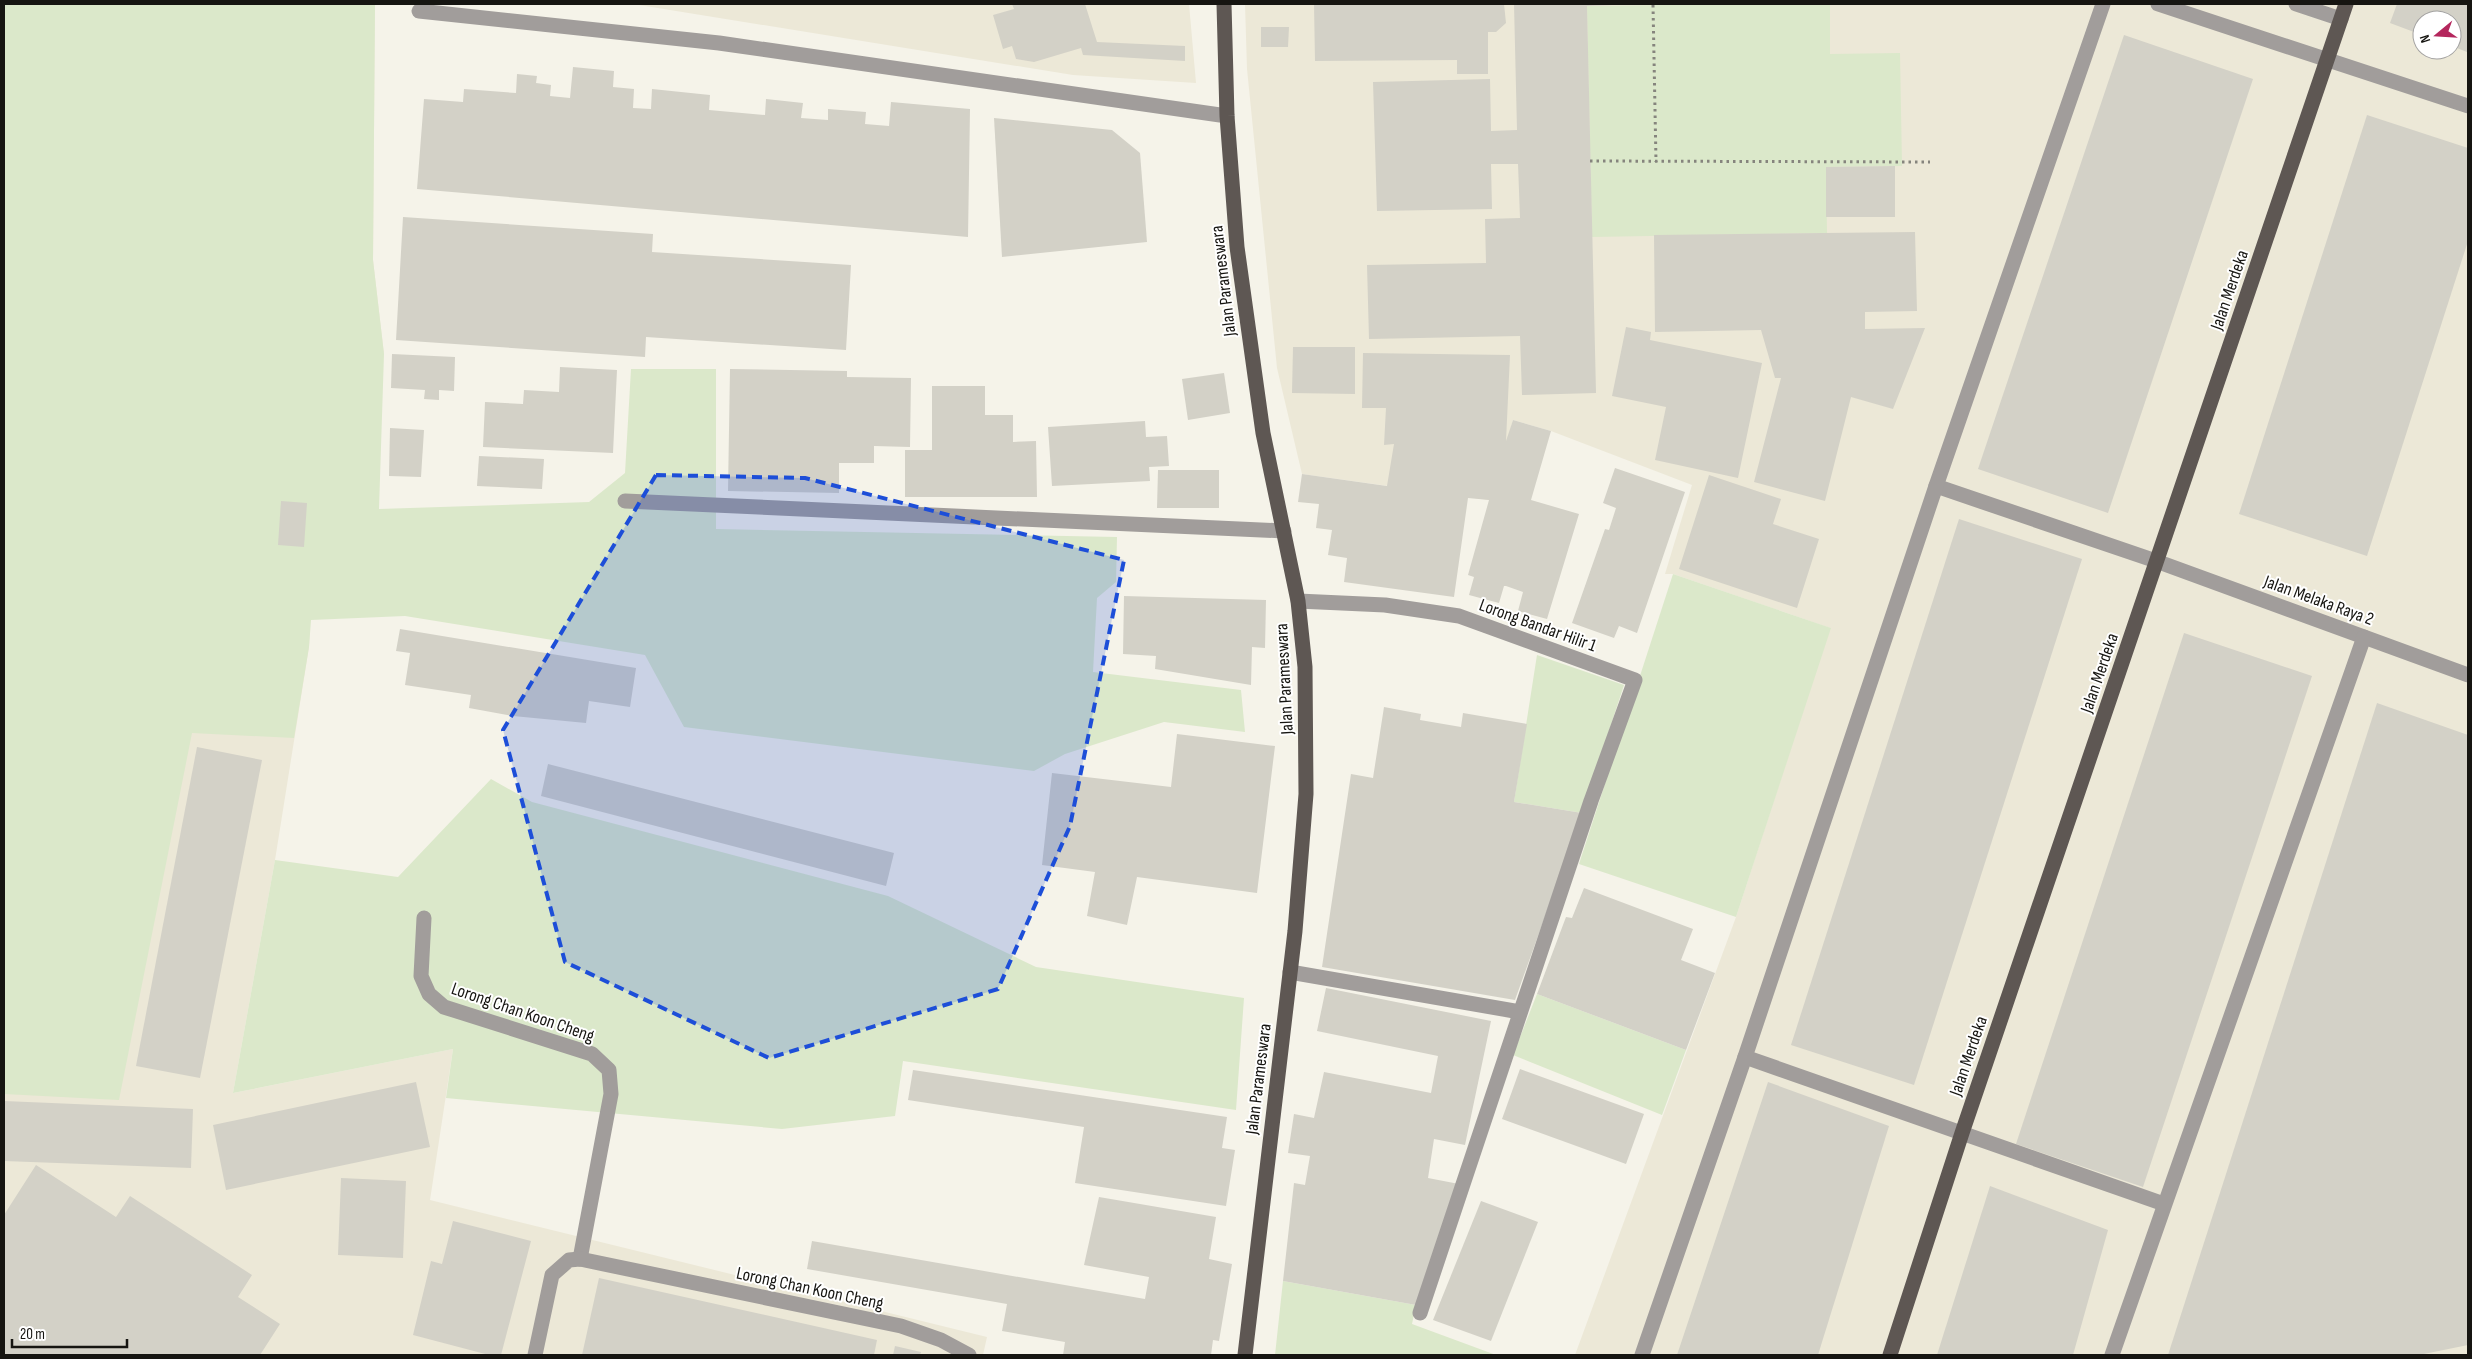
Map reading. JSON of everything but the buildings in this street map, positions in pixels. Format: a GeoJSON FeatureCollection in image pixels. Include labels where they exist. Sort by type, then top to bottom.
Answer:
{"type":"FeatureCollection","features":[{"type":"Feature","properties":{"kind":"main road","name":"Jalan Parameswara"},"geometry":{"type":"LineString","coordinates":[[1224,4],[1227,116],[1237,247],[1253,369],[1264,434],[1298,601],[1305,667],[1306,794],[1290,972],[1245,1355]]}},
{"type":"Feature","properties":{"kind":"main road","name":"Jalan Merdeka"},"geometry":{"type":"LineString","coordinates":[[1890,1355],[1962,1133],[2346,4]]}},
{"type":"Feature","properties":{"kind":"street"},"geometry":{"type":"LineString","coordinates":[[1642,1355],[1745,1057],[1936,486],[2103,4]]}},
{"type":"Feature","properties":{"kind":"street"},"geometry":{"type":"LineString","coordinates":[[2158,4],[2468,106]]}},
{"type":"Feature","properties":{"kind":"street"},"geometry":{"type":"LineString","coordinates":[[2296,4],[2341,19]]}},
{"type":"Feature","properties":{"kind":"street"},"geometry":{"type":"LineString","coordinates":[[419,11],[720,43],[1227,116]]}},
{"type":"Feature","properties":{"kind":"street","name":"Jalan Melaka Raya 2"},"geometry":{"type":"LineString","coordinates":[[1936,486],[2156,562],[2468,675]]}},
{"type":"Feature","properties":{"kind":"street"},"geometry":{"type":"LineString","coordinates":[[625,501],[1284,531]]}},
{"type":"Feature","properties":{"kind":"street","name":"Lorong Bandar Hilir 1"},"geometry":{"type":"LineString","coordinates":[[1298,601],[1385,605],[1459,616],[1636,680],[1591,801],[1520,1012]]}},
{"type":"Feature","properties":{"kind":"street"},"geometry":{"type":"LineString","coordinates":[[2112,1355],[2364,637]]}},
{"type":"Feature","properties":{"kind":"street","name":"Lorong Chan Koon Cheng"},"geometry":{"type":"LineString","coordinates":[[424,918],[421,976],[429,994],[444,1007],[592,1054],[609,1070],[611,1094],[580,1259],[901,1326],[941,1340],[969,1355]]}},
{"type":"Feature","properties":{"kind":"street"},"geometry":{"type":"LineString","coordinates":[[1290,972],[1520,1012],[1420,1313]]}},
{"type":"Feature","properties":{"kind":"street"},"geometry":{"type":"LineString","coordinates":[[1745,1057],[2164,1204]]}},
{"type":"Feature","properties":{"kind":"street"},"geometry":{"type":"LineString","coordinates":[[535,1355],[552,1276],[569,1260],[580,1259]]}},
{"type":"Feature","properties":{"kind":"path"},"geometry":{"type":"LineString","coordinates":[[1653,5],[1656,162]]}},
{"type":"Feature","properties":{"kind":"path"},"geometry":{"type":"LineString","coordinates":[[1590,161],[1930,162]]}},
{"type":"Feature","properties":{"kind":"highlighted area"},"geometry":{"type":"Polygon","coordinates":[[[656,475],[805,478],[1124,560],[1070,826],[998,989],[769,1058],[565,962],[503,730],[656,475]]]}},
{"type":"Feature","properties":{"kind":"shaded area"},"geometry":{"type":"Polygon","coordinates":[[[4,4],[375,4],[373,260],[384,354],[315,509],[309,647],[275,860],[233,1093],[453,1049],[430,1200],[987,1337],[983,1355],[4,1355],[4,4]]]}},
{"type":"Feature","properties":{"kind":"shaded area"},"geometry":{"type":"Polygon","coordinates":[[[633,4],[1189,4],[1196,83],[1073,75],[633,4]]]}},
{"type":"Feature","properties":{"kind":"shaded area"},"geometry":{"type":"Polygon","coordinates":[[[1245,4],[2468,4],[2468,1355],[1575,1355],[1736,917],[1830,628],[1673,574],[1665,574],[1692,485],[1551,431],[1513,420],[1489,500],[1302,474],[1277,368],[1247,69],[1245,4]]]}},
{"type":"Feature","properties":{"kind":"green space"},"geometry":{"type":"Polygon","coordinates":[[[4,4],[375,4],[373,260],[384,354],[379,509],[589,502],[625,473],[631,369],[716,369],[716,529],[1117,537],[1116,582],[1097,598],[1093,672],[1241,690],[1245,732],[1164,722],[1065,754],[1034,771],[684,727],[645,655],[405,616],[311,620],[309,647],[294,738],[192,733],[119,1100],[4,1094],[4,4]]]}},
{"type":"Feature","properties":{"kind":"green space"},"geometry":{"type":"Polygon","coordinates":[[[1830,4],[1830,54],[1900,53],[1902,166],[1826,167],[1827,233],[1592,237],[1587,6],[1830,4]]]}},
{"type":"Feature","properties":{"kind":"green space"},"geometry":{"type":"Polygon","coordinates":[[[1673,574],[1831,628],[1736,917],[1579,864],[1673,574]]]}},
{"type":"Feature","properties":{"kind":"green space"},"geometry":{"type":"Polygon","coordinates":[[[1537,655],[1624,685],[1582,813],[1514,802],[1537,655]]]}},
{"type":"Feature","properties":{"kind":"green space"},"geometry":{"type":"Polygon","coordinates":[[[491,779],[532,802],[888,896],[1036,967],[1244,998],[1236,1110],[903,1061],[895,1116],[782,1129],[446,1098],[453,1049],[233,1093],[275,860],[398,877],[491,779]]]}},
{"type":"Feature","properties":{"kind":"green space"},"geometry":{"type":"Polygon","coordinates":[[[1537,994],[1686,1050],[1662,1115],[1513,1055],[1537,994]]]}},
{"type":"Feature","properties":{"kind":"green space"},"geometry":{"type":"Polygon","coordinates":[[[1283,1281],[1416,1305],[1412,1324],[1496,1355],[1275,1355],[1283,1281]]]}}]}
